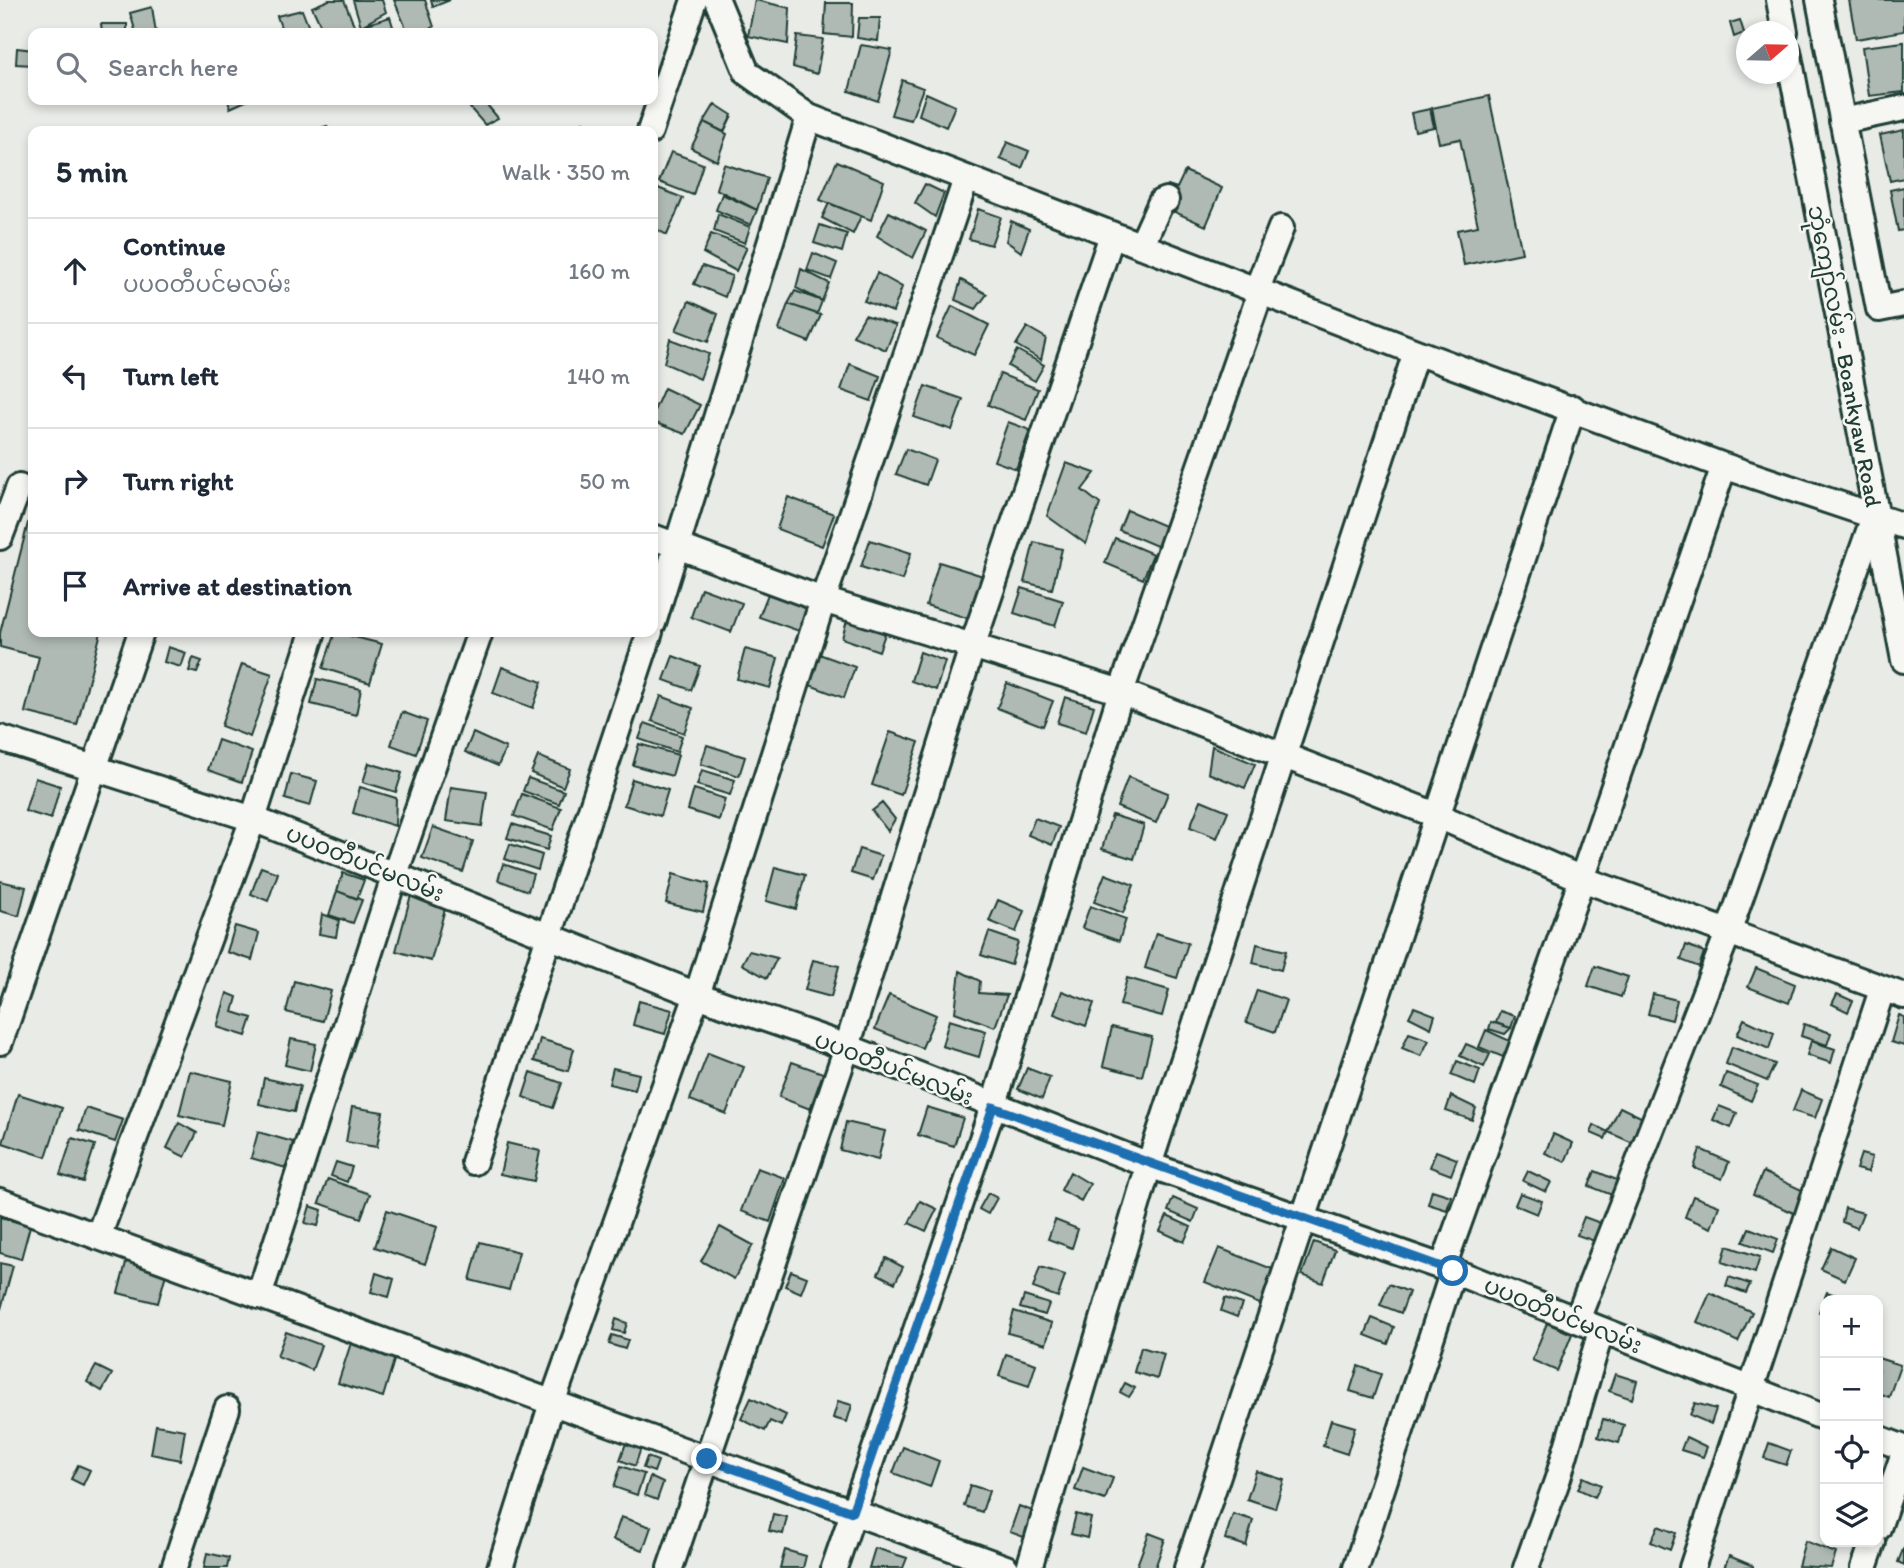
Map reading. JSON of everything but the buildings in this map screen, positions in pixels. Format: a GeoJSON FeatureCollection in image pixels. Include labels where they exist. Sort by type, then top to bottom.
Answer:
{"type":"FeatureCollection","features":[{"type":"Feature","properties":{"kind":"street"},"geometry":{"type":"LineString","coordinates":[[652,126],[694,0]]}},
{"type":"Feature","properties":{"kind":"street"},"geometry":{"type":"LineString","coordinates":[[717,0],[747,72],[809,117],[1416,352],[1724,466],[1875,514],[1904,526]]}},
{"type":"Feature","properties":{"kind":"street"},"geometry":{"type":"LineString","coordinates":[[1779,0],[1783,21]]}},
{"type":"Feature","properties":{"kind":"street"},"geometry":{"type":"LineString","coordinates":[[1819,0],[1879,309]]}},
{"type":"Feature","properties":{"kind":"street","name":"ဘုံကျော်လမ်း - Boankyaw Road"},"geometry":{"type":"LineString","coordinates":[[1794,84],[1904,660]]}},
{"type":"Feature","properties":{"kind":"street"},"geometry":{"type":"LineString","coordinates":[[1842,121],[1904,108]]}},
{"type":"Feature","properties":{"kind":"street"},"geometry":{"type":"LineString","coordinates":[[658,608],[809,117]]}},
{"type":"Feature","properties":{"kind":"street"},"geometry":{"type":"LineString","coordinates":[[500,1568],[552,1402],[697,996],[823,600],[966,178]]}},
{"type":"Feature","properties":{"kind":"street"},"geometry":{"type":"LineString","coordinates":[[1142,246],[1161,202],[1166,200]]}},
{"type":"Feature","properties":{"kind":"street"},"geometry":{"type":"LineString","coordinates":[[834,1568],[993,1107],[1121,692],[1281,228]]}},
{"type":"Feature","properties":{"kind":"street"},"geometry":{"type":"LineString","coordinates":[[670,1568],[847,1048],[972,647],[1112,235]]}},
{"type":"Feature","properties":{"kind":"street"},"geometry":{"type":"LineString","coordinates":[[1838,316],[1904,304]]}},
{"type":"Feature","properties":{"kind":"street"},"geometry":{"type":"LineString","coordinates":[[1029,1568],[1149,1165],[1416,352]]}},
{"type":"Feature","properties":{"kind":"street"},"geometry":{"type":"LineString","coordinates":[[1187,1568],[1573,408]]}},
{"type":"Feature","properties":{"kind":"street"},"geometry":{"type":"LineString","coordinates":[[1356,1568],[1448,1269],[1724,466]]}},
{"type":"Feature","properties":{"kind":"street"},"geometry":{"type":"LineString","coordinates":[[0,537],[19,487]]}},
{"type":"Feature","properties":{"kind":"street"},"geometry":{"type":"LineString","coordinates":[[1577,1320],[1728,933],[1875,514]]}},
{"type":"Feature","properties":{"kind":"street"},"geometry":{"type":"LineString","coordinates":[[658,539],[823,600],[1121,692],[1436,815],[1582,879],[1893,993],[1749,1390],[1692,1568]]}},
{"type":"Feature","properties":{"kind":"street"},"geometry":{"type":"LineString","coordinates":[[0,1042],[139,637]]}},
{"type":"Feature","properties":{"kind":"street"},"geometry":{"type":"LineString","coordinates":[[98,1237],[253,819],[311,637]]}},
{"type":"Feature","properties":{"kind":"street"},"geometry":{"type":"LineString","coordinates":[[259,1296],[395,874],[478,637]]}},
{"type":"Feature","properties":{"kind":"street"},"geometry":{"type":"LineString","coordinates":[[474,1163],[648,637]]}},
{"type":"Feature","properties":{"kind":"street","name":"ပပဝတီပင်မလမ်း"},"geometry":{"type":"LineString","coordinates":[[0,738],[253,819],[697,996],[847,1048],[993,1107],[1149,1165],[1448,1269],[1820,1416]]}},
{"type":"Feature","properties":{"kind":"street"},"geometry":{"type":"LineString","coordinates":[[0,1201],[1006,1568]]}},
{"type":"Feature","properties":{"kind":"street"},"geometry":{"type":"LineString","coordinates":[[1526,1568],[1558,1478],[1601,1331]]}},
{"type":"Feature","properties":{"kind":"street"},"geometry":{"type":"LineString","coordinates":[[174,1568],[227,1409]]}},
{"type":"Feature","properties":{"kind":"street"},"geometry":{"type":"LineString","coordinates":[[1883,1440],[1904,1448]]}},
{"type":"Feature","properties":{"kind":"street"},"geometry":{"type":"LineString","coordinates":[[1883,1514],[1904,1453]]}},
{"type":"Feature","properties":{"kind":"street"},"geometry":{"type":"LineString","coordinates":[[1864,1568],[1871,1547]]}},
{"type":"Feature","properties":{"kind":"route"},"geometry":{"type":"LineString","coordinates":[[707,1459],[852,1512],[993,1107],[1149,1165],[1453,1271]]}}]}
